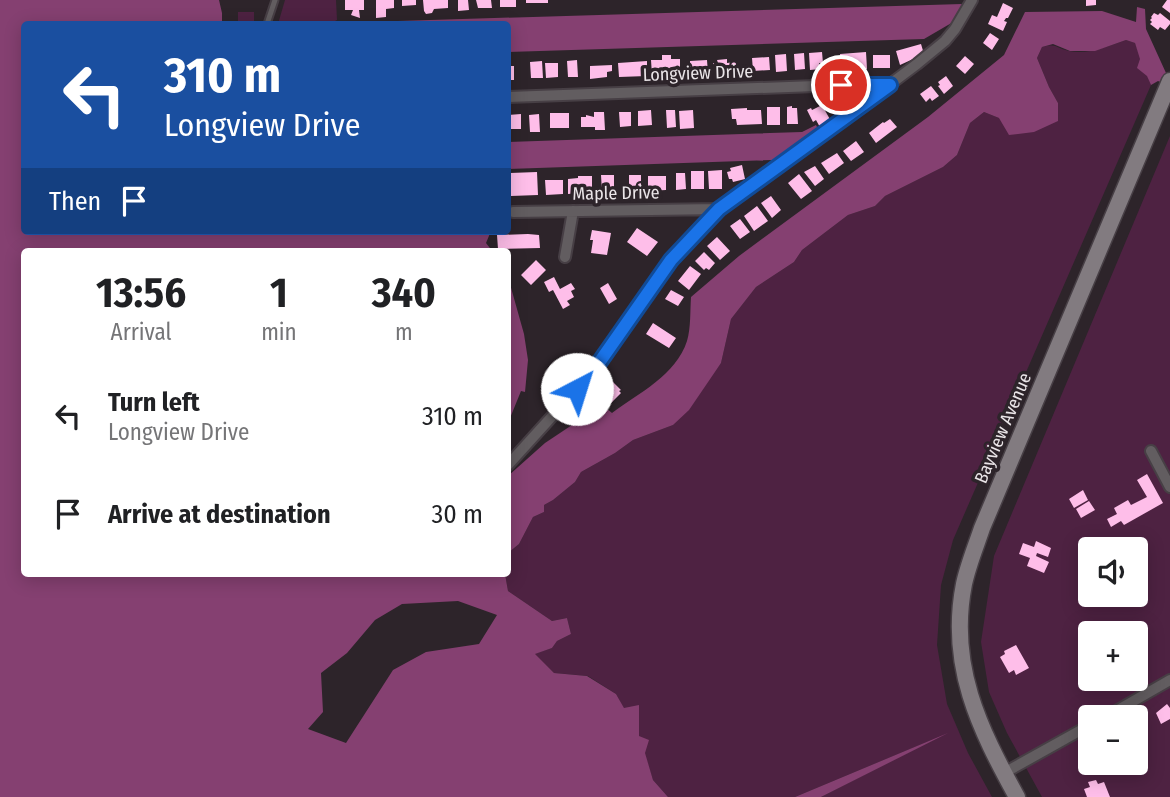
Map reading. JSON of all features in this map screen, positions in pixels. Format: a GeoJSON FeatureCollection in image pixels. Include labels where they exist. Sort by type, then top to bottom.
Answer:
{"type":"FeatureCollection","features":[{"type":"Feature","properties":{"kind":"main road","name":"Bayview Avenue"},"geometry":{"type":"LineString","coordinates":[[1017,797],[975,713],[968,690],[960,636],[964,583],[982,528],[1169,83]]}},
{"type":"Feature","properties":{"kind":"street"},"geometry":{"type":"LineString","coordinates":[[511,462],[594,370],[671,260],[719,209],[890,85],[945,41],[956,29],[972,0]]}},
{"type":"Feature","properties":{"kind":"street","name":"Longview Drive"},"geometry":{"type":"LineString","coordinates":[[511,97],[890,85]]}},
{"type":"Feature","properties":{"kind":"street","name":"Maple Drive"},"geometry":{"type":"LineString","coordinates":[[513,212],[719,209]]}},
{"type":"Feature","properties":{"kind":"street"},"geometry":{"type":"LineString","coordinates":[[565,257],[573,211]]}},
{"type":"Feature","properties":{"kind":"street"},"geometry":{"type":"LineString","coordinates":[[1151,451],[1170,487]]}},
{"type":"Feature","properties":{"kind":"street"},"geometry":{"type":"LineString","coordinates":[[1127,705],[1170,680]]}},
{"type":"Feature","properties":{"kind":"street"},"geometry":{"type":"LineString","coordinates":[[1004,774],[1078,732]]}},
{"type":"Feature","properties":{"kind":"lane"},"geometry":{"type":"LineString","coordinates":[[268,21],[275,0]]}},
{"type":"Feature","properties":{"kind":"shaded area"},"geometry":{"type":"Polygon","coordinates":[[[0,0],[219,0],[222,13],[222,21],[21,21],[21,235],[489,235],[486,243],[490,248],[21,248],[21,577],[506,577],[508,591],[552,621],[567,618],[571,634],[557,641],[552,648],[535,654],[554,673],[587,676],[616,694],[624,708],[639,705],[639,736],[649,740],[645,753],[653,780],[668,797],[0,797],[0,0]],[[458,601],[402,604],[375,620],[347,653],[321,673],[323,712],[308,729],[346,743],[393,670],[426,652],[479,644],[497,615],[458,601]]]}},
{"type":"Feature","properties":{"kind":"shaded area"},"geometry":{"type":"Polygon","coordinates":[[[285,0],[336,0],[335,21],[279,21],[285,0]]]}},
{"type":"Feature","properties":{"kind":"shaded area"},"geometry":{"type":"Polygon","coordinates":[[[962,4],[960,18],[924,39],[511,52],[511,21],[398,21],[962,4]]]}},
{"type":"Feature","properties":{"kind":"shaded area"},"geometry":{"type":"Polygon","coordinates":[[[1137,7],[1145,9],[1146,29],[1166,73],[1170,74],[1170,86],[1158,81],[1151,85],[1147,76],[1137,68],[1140,59],[1135,43],[1126,40],[1095,51],[1070,51],[1053,44],[1042,47],[1037,58],[1058,103],[1058,121],[1034,132],[1009,135],[999,118],[984,112],[970,123],[957,155],[943,167],[885,196],[875,206],[848,215],[802,250],[794,262],[756,287],[731,319],[721,363],[689,410],[673,425],[633,440],[581,472],[575,482],[544,505],[544,512],[533,517],[519,544],[511,551],[511,473],[545,443],[572,425],[606,408],[612,413],[666,373],[682,353],[687,341],[691,297],[739,256],[928,117],[1004,55],[1025,12],[1102,11],[1136,22],[1137,7]]]}},
{"type":"Feature","properties":{"kind":"shaded area"},"geometry":{"type":"Polygon","coordinates":[[[238,12],[254,12],[254,21],[238,21],[238,12]]]}},
{"type":"Feature","properties":{"kind":"shaded area"},"geometry":{"type":"Polygon","coordinates":[[[1126,40],[1135,43],[1151,85],[953,540],[941,585],[937,645],[947,704],[968,753],[992,797],[821,797],[934,739],[795,797],[668,797],[653,780],[639,737],[616,694],[588,676],[554,673],[534,654],[552,648],[557,641],[571,634],[567,618],[552,621],[508,591],[506,577],[511,577],[511,551],[519,544],[533,517],[544,512],[544,505],[575,482],[581,472],[633,440],[673,425],[721,363],[731,319],[756,287],[794,262],[802,250],[848,215],[875,206],[885,196],[943,167],[957,155],[970,123],[984,112],[999,118],[1058,103],[1037,58],[1042,47],[1054,46],[1084,52],[1126,40]]]}},
{"type":"Feature","properties":{"kind":"shaded area"},"geometry":{"type":"Polygon","coordinates":[[[816,125],[819,131],[775,161],[511,169],[511,142],[802,132],[816,125]]]}},
{"type":"Feature","properties":{"kind":"shaded area"},"geometry":{"type":"Polygon","coordinates":[[[1170,136],[1170,797],[1042,797],[1007,733],[989,692],[981,642],[994,556],[1170,136]]]}},
{"type":"Feature","properties":{"kind":"shaded area"},"geometry":{"type":"Polygon","coordinates":[[[511,288],[528,360],[525,392],[521,391],[511,416],[511,288]]]}},
{"type":"Feature","properties":{"kind":"shaded area"},"geometry":{"type":"Polygon","coordinates":[[[948,733],[821,797],[795,797],[948,733]]]}},
{"type":"Feature","properties":{"kind":"building"},"geometry":{"type":"Polygon","coordinates":[[[345,0],[364,0],[364,10],[359,10],[360,18],[351,15],[353,10],[345,10],[345,0]]]}},
{"type":"Feature","properties":{"kind":"building"},"geometry":{"type":"Polygon","coordinates":[[[376,0],[394,0],[394,8],[386,9],[386,17],[376,18],[376,0]]]}},
{"type":"Feature","properties":{"kind":"building"},"geometry":{"type":"Polygon","coordinates":[[[402,0],[416,0],[416,5],[402,6],[402,0]]]}},
{"type":"Feature","properties":{"kind":"building"},"geometry":{"type":"Polygon","coordinates":[[[423,0],[448,0],[448,8],[434,9],[432,13],[426,14],[423,0]]]}},
{"type":"Feature","properties":{"kind":"building"},"geometry":{"type":"Polygon","coordinates":[[[458,0],[468,0],[469,10],[458,11],[458,0]]]}},
{"type":"Feature","properties":{"kind":"building"},"geometry":{"type":"Polygon","coordinates":[[[476,0],[491,0],[492,8],[478,8],[476,0]]]}},
{"type":"Feature","properties":{"kind":"building"},"geometry":{"type":"Polygon","coordinates":[[[500,0],[516,0],[516,7],[500,7],[500,0]]]}},
{"type":"Feature","properties":{"kind":"building"},"geometry":{"type":"Polygon","coordinates":[[[526,0],[548,0],[548,3],[526,3],[526,0]]]}},
{"type":"Feature","properties":{"kind":"building"},"geometry":{"type":"Polygon","coordinates":[[[1086,0],[1096,0],[1096,5],[1086,6],[1086,0]]]}},
{"type":"Feature","properties":{"kind":"building"},"geometry":{"type":"Polygon","coordinates":[[[1170,0],[1170,13],[1162,7],[1170,0]]]}},
{"type":"Feature","properties":{"kind":"building"},"geometry":{"type":"Polygon","coordinates":[[[1003,3],[1013,8],[1004,21],[1007,22],[1003,31],[988,24],[992,15],[997,17],[1003,3]]]}},
{"type":"Feature","properties":{"kind":"building"},"geometry":{"type":"Polygon","coordinates":[[[1154,13],[1160,13],[1170,21],[1165,30],[1160,27],[1158,30],[1150,24],[1154,13]]]}},
{"type":"Feature","properties":{"kind":"building"},"geometry":{"type":"Polygon","coordinates":[[[990,33],[999,39],[992,50],[983,43],[990,33]]]}},
{"type":"Feature","properties":{"kind":"building"},"geometry":{"type":"Polygon","coordinates":[[[921,44],[924,54],[900,65],[896,51],[921,44]]]}},
{"type":"Feature","properties":{"kind":"building"},"geometry":{"type":"Polygon","coordinates":[[[822,52],[823,63],[819,63],[820,69],[810,70],[809,53],[822,52]]]}},
{"type":"Feature","properties":{"kind":"building"},"geometry":{"type":"Polygon","coordinates":[[[866,52],[867,69],[841,70],[840,54],[866,52]]]}},
{"type":"Feature","properties":{"kind":"building"},"geometry":{"type":"Polygon","coordinates":[[[804,53],[805,69],[795,70],[794,54],[804,53]]]}},
{"type":"Feature","properties":{"kind":"building"},"geometry":{"type":"Polygon","coordinates":[[[786,54],[787,71],[776,72],[775,55],[786,54]]]}},
{"type":"Feature","properties":{"kind":"building"},"geometry":{"type":"Polygon","coordinates":[[[662,55],[680,59],[680,74],[652,75],[651,60],[662,60],[662,55]]]}},
{"type":"Feature","properties":{"kind":"building"},"geometry":{"type":"Polygon","coordinates":[[[873,55],[890,55],[890,68],[873,68],[873,55]]]}},
{"type":"Feature","properties":{"kind":"building"},"geometry":{"type":"Polygon","coordinates":[[[965,56],[974,64],[965,74],[956,66],[965,56]]]}},
{"type":"Feature","properties":{"kind":"building"},"geometry":{"type":"Polygon","coordinates":[[[769,57],[770,70],[753,71],[752,58],[769,57]]]}},
{"type":"Feature","properties":{"kind":"building"},"geometry":{"type":"Polygon","coordinates":[[[727,59],[727,63],[736,62],[736,72],[714,73],[713,63],[727,59]]]}},
{"type":"Feature","properties":{"kind":"building"},"geometry":{"type":"Polygon","coordinates":[[[577,60],[578,77],[568,77],[567,61],[577,60]]]}},
{"type":"Feature","properties":{"kind":"building"},"geometry":{"type":"Polygon","coordinates":[[[707,60],[708,74],[690,75],[690,61],[707,60]]]}},
{"type":"Feature","properties":{"kind":"building"},"geometry":{"type":"Polygon","coordinates":[[[542,61],[543,78],[531,78],[530,62],[542,61]]]}},
{"type":"Feature","properties":{"kind":"building"},"geometry":{"type":"Polygon","coordinates":[[[647,61],[647,76],[619,77],[618,63],[647,61]]]}},
{"type":"Feature","properties":{"kind":"building"},"geometry":{"type":"Polygon","coordinates":[[[545,63],[558,63],[558,77],[546,78],[545,63]]]}},
{"type":"Feature","properties":{"kind":"building"},"geometry":{"type":"Polygon","coordinates":[[[612,65],[612,71],[607,72],[607,77],[590,79],[590,66],[612,65]]]}},
{"type":"Feature","properties":{"kind":"building"},"geometry":{"type":"Polygon","coordinates":[[[511,66],[514,66],[514,80],[511,80],[511,66]]]}},
{"type":"Feature","properties":{"kind":"building"},"geometry":{"type":"Polygon","coordinates":[[[946,76],[953,86],[944,94],[938,82],[946,76]]]}},
{"type":"Feature","properties":{"kind":"building"},"geometry":{"type":"Polygon","coordinates":[[[931,86],[939,96],[926,102],[920,94],[931,86]]]}},
{"type":"Feature","properties":{"kind":"building"},"geometry":{"type":"Polygon","coordinates":[[[822,105],[832,123],[821,129],[816,120],[813,122],[807,110],[822,105]]]}},
{"type":"Feature","properties":{"kind":"building"},"geometry":{"type":"Polygon","coordinates":[[[767,107],[780,107],[780,125],[767,125],[767,107]]]}},
{"type":"Feature","properties":{"kind":"building"},"geometry":{"type":"Polygon","coordinates":[[[787,107],[797,108],[798,124],[787,124],[787,107]]]}},
{"type":"Feature","properties":{"kind":"building"},"geometry":{"type":"Polygon","coordinates":[[[731,109],[761,110],[762,124],[737,125],[736,119],[732,119],[731,109]]]}},
{"type":"Feature","properties":{"kind":"building"},"geometry":{"type":"Polygon","coordinates":[[[651,110],[652,125],[638,126],[638,111],[651,110]]]}},
{"type":"Feature","properties":{"kind":"building"},"geometry":{"type":"Polygon","coordinates":[[[666,110],[675,110],[676,127],[667,128],[666,110]]]}},
{"type":"Feature","properties":{"kind":"building"},"geometry":{"type":"Polygon","coordinates":[[[693,110],[694,128],[680,129],[679,111],[693,110]]]}},
{"type":"Feature","properties":{"kind":"building"},"geometry":{"type":"Polygon","coordinates":[[[594,112],[604,112],[605,130],[581,127],[581,117],[594,117],[594,112]]]}},
{"type":"Feature","properties":{"kind":"building"},"geometry":{"type":"Polygon","coordinates":[[[619,112],[631,112],[631,126],[620,127],[619,112]]]}},
{"type":"Feature","properties":{"kind":"building"},"geometry":{"type":"Polygon","coordinates":[[[550,113],[569,113],[569,128],[550,128],[550,113]]]}},
{"type":"Feature","properties":{"kind":"building"},"geometry":{"type":"Polygon","coordinates":[[[521,114],[521,129],[511,129],[511,115],[521,114]]]}},
{"type":"Feature","properties":{"kind":"building"},"geometry":{"type":"Polygon","coordinates":[[[539,114],[540,132],[530,132],[529,115],[539,114]]]}},
{"type":"Feature","properties":{"kind":"building"},"geometry":{"type":"Polygon","coordinates":[[[890,119],[897,127],[876,143],[869,133],[890,119]]]}},
{"type":"Feature","properties":{"kind":"building"},"geometry":{"type":"Polygon","coordinates":[[[856,141],[864,152],[851,161],[843,151],[856,141]]]}},
{"type":"Feature","properties":{"kind":"building"},"geometry":{"type":"Polygon","coordinates":[[[837,153],[844,163],[829,174],[821,163],[837,153]]]}},
{"type":"Feature","properties":{"kind":"building"},"geometry":{"type":"Polygon","coordinates":[[[742,165],[745,179],[733,182],[727,172],[731,171],[730,168],[742,165]]]}},
{"type":"Feature","properties":{"kind":"building"},"geometry":{"type":"Polygon","coordinates":[[[815,166],[824,179],[815,186],[804,172],[815,166]]]}},
{"type":"Feature","properties":{"kind":"building"},"geometry":{"type":"Polygon","coordinates":[[[722,170],[722,189],[709,189],[708,171],[722,170]]]}},
{"type":"Feature","properties":{"kind":"building"},"geometry":{"type":"Polygon","coordinates":[[[691,171],[704,171],[704,189],[691,189],[691,171]]]}},
{"type":"Feature","properties":{"kind":"building"},"geometry":{"type":"Polygon","coordinates":[[[537,172],[538,195],[511,196],[511,173],[537,172]]]}},
{"type":"Feature","properties":{"kind":"building"},"geometry":{"type":"Polygon","coordinates":[[[676,173],[685,173],[686,189],[676,190],[676,173]]]}},
{"type":"Feature","properties":{"kind":"building"},"geometry":{"type":"Polygon","coordinates":[[[799,174],[812,191],[801,199],[788,183],[799,174]]]}},
{"type":"Feature","properties":{"kind":"building"},"geometry":{"type":"Polygon","coordinates":[[[601,175],[614,175],[612,192],[602,192],[601,175]]]}},
{"type":"Feature","properties":{"kind":"building"},"geometry":{"type":"Polygon","coordinates":[[[629,175],[641,175],[641,190],[629,191],[629,175]]]}},
{"type":"Feature","properties":{"kind":"building"},"geometry":{"type":"Polygon","coordinates":[[[592,176],[592,192],[568,194],[568,179],[592,176]]]}},
{"type":"Feature","properties":{"kind":"building"},"geometry":{"type":"Polygon","coordinates":[[[648,176],[666,176],[666,190],[648,191],[648,176]]]}},
{"type":"Feature","properties":{"kind":"building"},"geometry":{"type":"Polygon","coordinates":[[[545,180],[563,180],[563,194],[546,195],[545,180]]]}},
{"type":"Feature","properties":{"kind":"building"},"geometry":{"type":"Polygon","coordinates":[[[771,196],[781,210],[772,218],[761,203],[771,196]]]}},
{"type":"Feature","properties":{"kind":"building"},"geometry":{"type":"Polygon","coordinates":[[[757,206],[768,221],[754,231],[744,216],[757,206]]]}},
{"type":"Feature","properties":{"kind":"building"},"geometry":{"type":"Polygon","coordinates":[[[740,219],[750,232],[740,239],[730,226],[740,219]]]}},
{"type":"Feature","properties":{"kind":"building"},"geometry":{"type":"Polygon","coordinates":[[[637,228],[658,242],[647,256],[627,242],[637,228]]]}},
{"type":"Feature","properties":{"kind":"building"},"geometry":{"type":"Polygon","coordinates":[[[592,230],[611,233],[607,255],[591,253],[592,230]]]}},
{"type":"Feature","properties":{"kind":"building"},"geometry":{"type":"Polygon","coordinates":[[[497,235],[539,235],[540,248],[498,248],[497,235]]]}},
{"type":"Feature","properties":{"kind":"building"},"geometry":{"type":"Polygon","coordinates":[[[717,237],[730,251],[720,260],[707,246],[717,237]]]}},
{"type":"Feature","properties":{"kind":"building"},"geometry":{"type":"Polygon","coordinates":[[[704,252],[715,263],[709,270],[704,270],[695,261],[704,252]]]}},
{"type":"Feature","properties":{"kind":"building"},"geometry":{"type":"Polygon","coordinates":[[[536,260],[546,270],[531,285],[521,275],[536,260]]]}},
{"type":"Feature","properties":{"kind":"building"},"geometry":{"type":"Polygon","coordinates":[[[690,266],[701,274],[689,290],[678,281],[690,266]]]}},
{"type":"Feature","properties":{"kind":"building"},"geometry":{"type":"Polygon","coordinates":[[[554,277],[560,289],[571,283],[575,289],[571,291],[574,297],[567,301],[570,305],[563,309],[553,290],[549,292],[544,282],[554,277]]]}},
{"type":"Feature","properties":{"kind":"building"},"geometry":{"type":"Polygon","coordinates":[[[608,283],[617,299],[609,304],[600,288],[608,283]]]}},
{"type":"Feature","properties":{"kind":"building"},"geometry":{"type":"Polygon","coordinates":[[[671,290],[684,297],[678,306],[665,299],[671,290]]]}},
{"type":"Feature","properties":{"kind":"building"},"geometry":{"type":"Polygon","coordinates":[[[653,323],[676,338],[669,348],[646,334],[653,323]]]}},
{"type":"Feature","properties":{"kind":"building"},"geometry":{"type":"Polygon","coordinates":[[[610,379],[621,393],[609,405],[596,392],[610,379]]]}},
{"type":"Feature","properties":{"kind":"building"},"geometry":{"type":"Polygon","coordinates":[[[1147,474],[1163,503],[1124,525],[1121,521],[1111,527],[1107,519],[1117,514],[1114,508],[1128,500],[1131,505],[1147,497],[1137,480],[1147,474]]]}},
{"type":"Feature","properties":{"kind":"building"},"geometry":{"type":"Polygon","coordinates":[[[1083,490],[1088,500],[1074,508],[1069,499],[1083,490]]]}},
{"type":"Feature","properties":{"kind":"building"},"geometry":{"type":"Polygon","coordinates":[[[1089,501],[1095,510],[1081,518],[1076,509],[1089,501]]]}},
{"type":"Feature","properties":{"kind":"building"},"geometry":{"type":"Polygon","coordinates":[[[1036,541],[1051,548],[1048,557],[1037,553],[1036,556],[1049,562],[1044,573],[1027,566],[1030,558],[1019,554],[1023,543],[1034,547],[1036,541]]]}},
{"type":"Feature","properties":{"kind":"building"},"geometry":{"type":"Polygon","coordinates":[[[1016,645],[1029,668],[1016,675],[1014,670],[1009,673],[1000,657],[1005,654],[1004,651],[1016,645]]]}},
{"type":"Feature","properties":{"kind":"building"},"geometry":{"type":"Polygon","coordinates":[[[1167,704],[1170,708],[1170,719],[1161,724],[1156,713],[1167,704]]]}},
{"type":"Feature","properties":{"kind":"building"},"geometry":{"type":"Polygon","coordinates":[[[1096,780],[1098,784],[1104,782],[1110,797],[1087,797],[1084,789],[1090,787],[1088,782],[1096,780]]]}},
{"type":"Feature","properties":{"kind":"route"},"geometry":{"type":"LineString","coordinates":[[577,389],[594,370],[671,260],[696,231],[719,209],[890,85],[841,85]]}}]}
